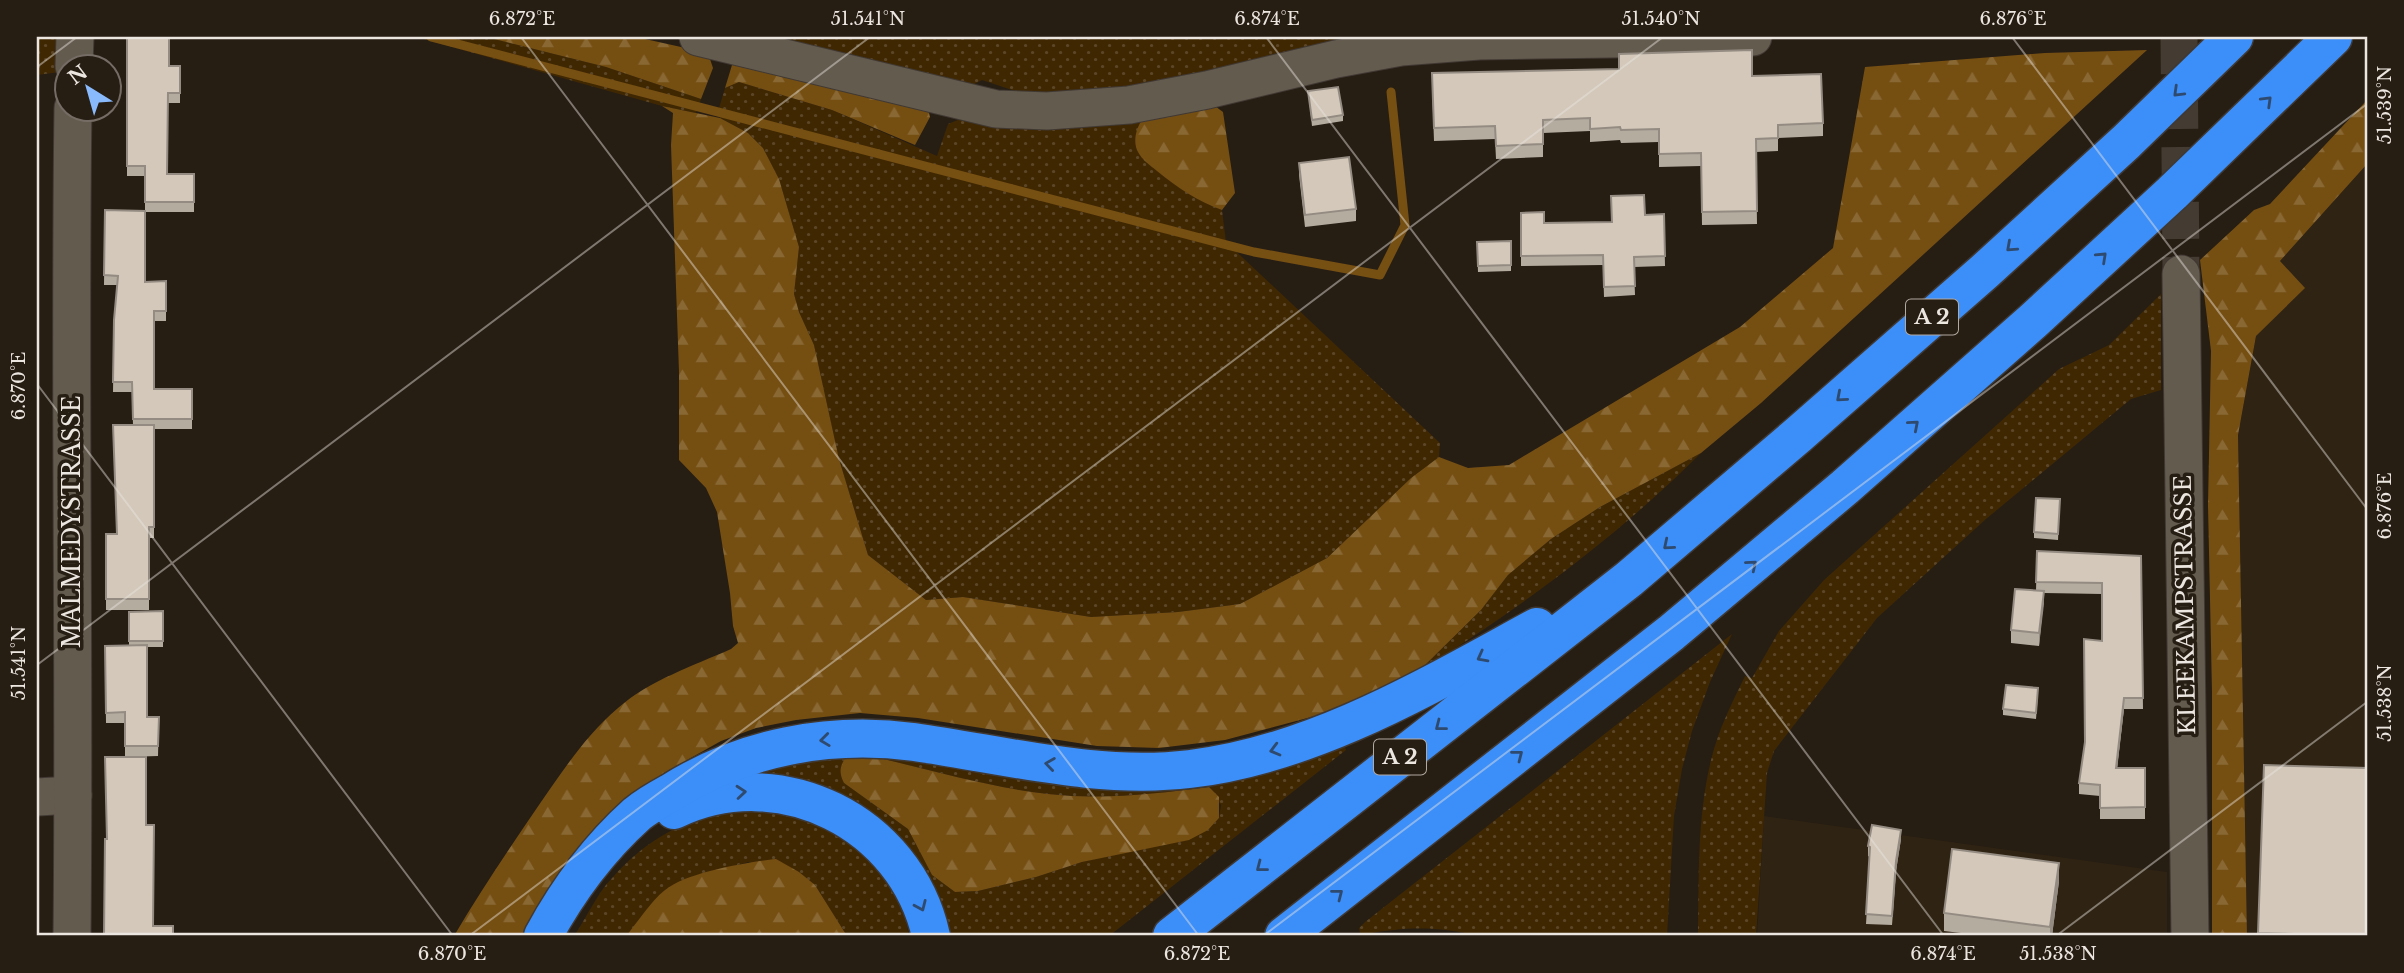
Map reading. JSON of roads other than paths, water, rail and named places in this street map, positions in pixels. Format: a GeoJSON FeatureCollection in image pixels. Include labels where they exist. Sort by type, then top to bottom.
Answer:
{"type":"FeatureCollection","features":[{"type":"Feature","properties":{"kind":"highway","name":"A 2"},"geometry":{"type":"LineString","coordinates":[[1172,936],[1629,579],[1984,271],[2126,142],[2234,37]]}},
{"type":"Feature","properties":{"kind":"highway"},"geometry":{"type":"LineString","coordinates":[[1284,936],[1671,633],[1845,487],[2172,194],[2333,37]]}},
{"type":"Feature","properties":{"kind":"highway"},"geometry":{"type":"LineString","coordinates":[[543,936],[578,878],[605,844],[639,812],[698,776],[746,757],[838,738],[876,738],[1098,770],[1149,772],[1191,769],[1230,762],[1284,748],[1335,729],[1412,694],[1629,579]]}},
{"type":"Feature","properties":{"kind":"highway"},"geometry":{"type":"LineString","coordinates":[[563,936],[592,888],[612,862],[643,832],[691,802],[743,791],[762,791],[795,797],[828,808],[860,827],[889,855],[911,886],[928,921],[931,936]]}},
{"type":"Feature","properties":{"kind":"street"},"geometry":{"type":"LineString","coordinates":[[698,37],[996,109],[1047,111],[1129,105],[1401,47],[1492,41],[1752,37]]}},
{"type":"Feature","properties":{"kind":"street","name":"MALMEDYSTRASSE"},"geometry":{"type":"LineString","coordinates":[[72,936],[71,416],[74,122]]}},
{"type":"Feature","properties":{"kind":"street","name":"KLEEKAMPSTRASSE"},"geometry":{"type":"LineString","coordinates":[[2181,274],[2190,936]]}},
{"type":"Feature","properties":{"kind":"street"},"geometry":{"type":"LineString","coordinates":[[37,797],[73,795]]}},
{"type":"Feature","properties":{"kind":"waterway"},"geometry":{"type":"LineString","coordinates":[[431,37],[1254,252],[1380,275],[1405,225],[1391,92]]}},
{"type":"Feature","properties":{"kind":"tunnel"},"geometry":{"type":"LineString","coordinates":[[2179,37],[2181,274]]}}]}
